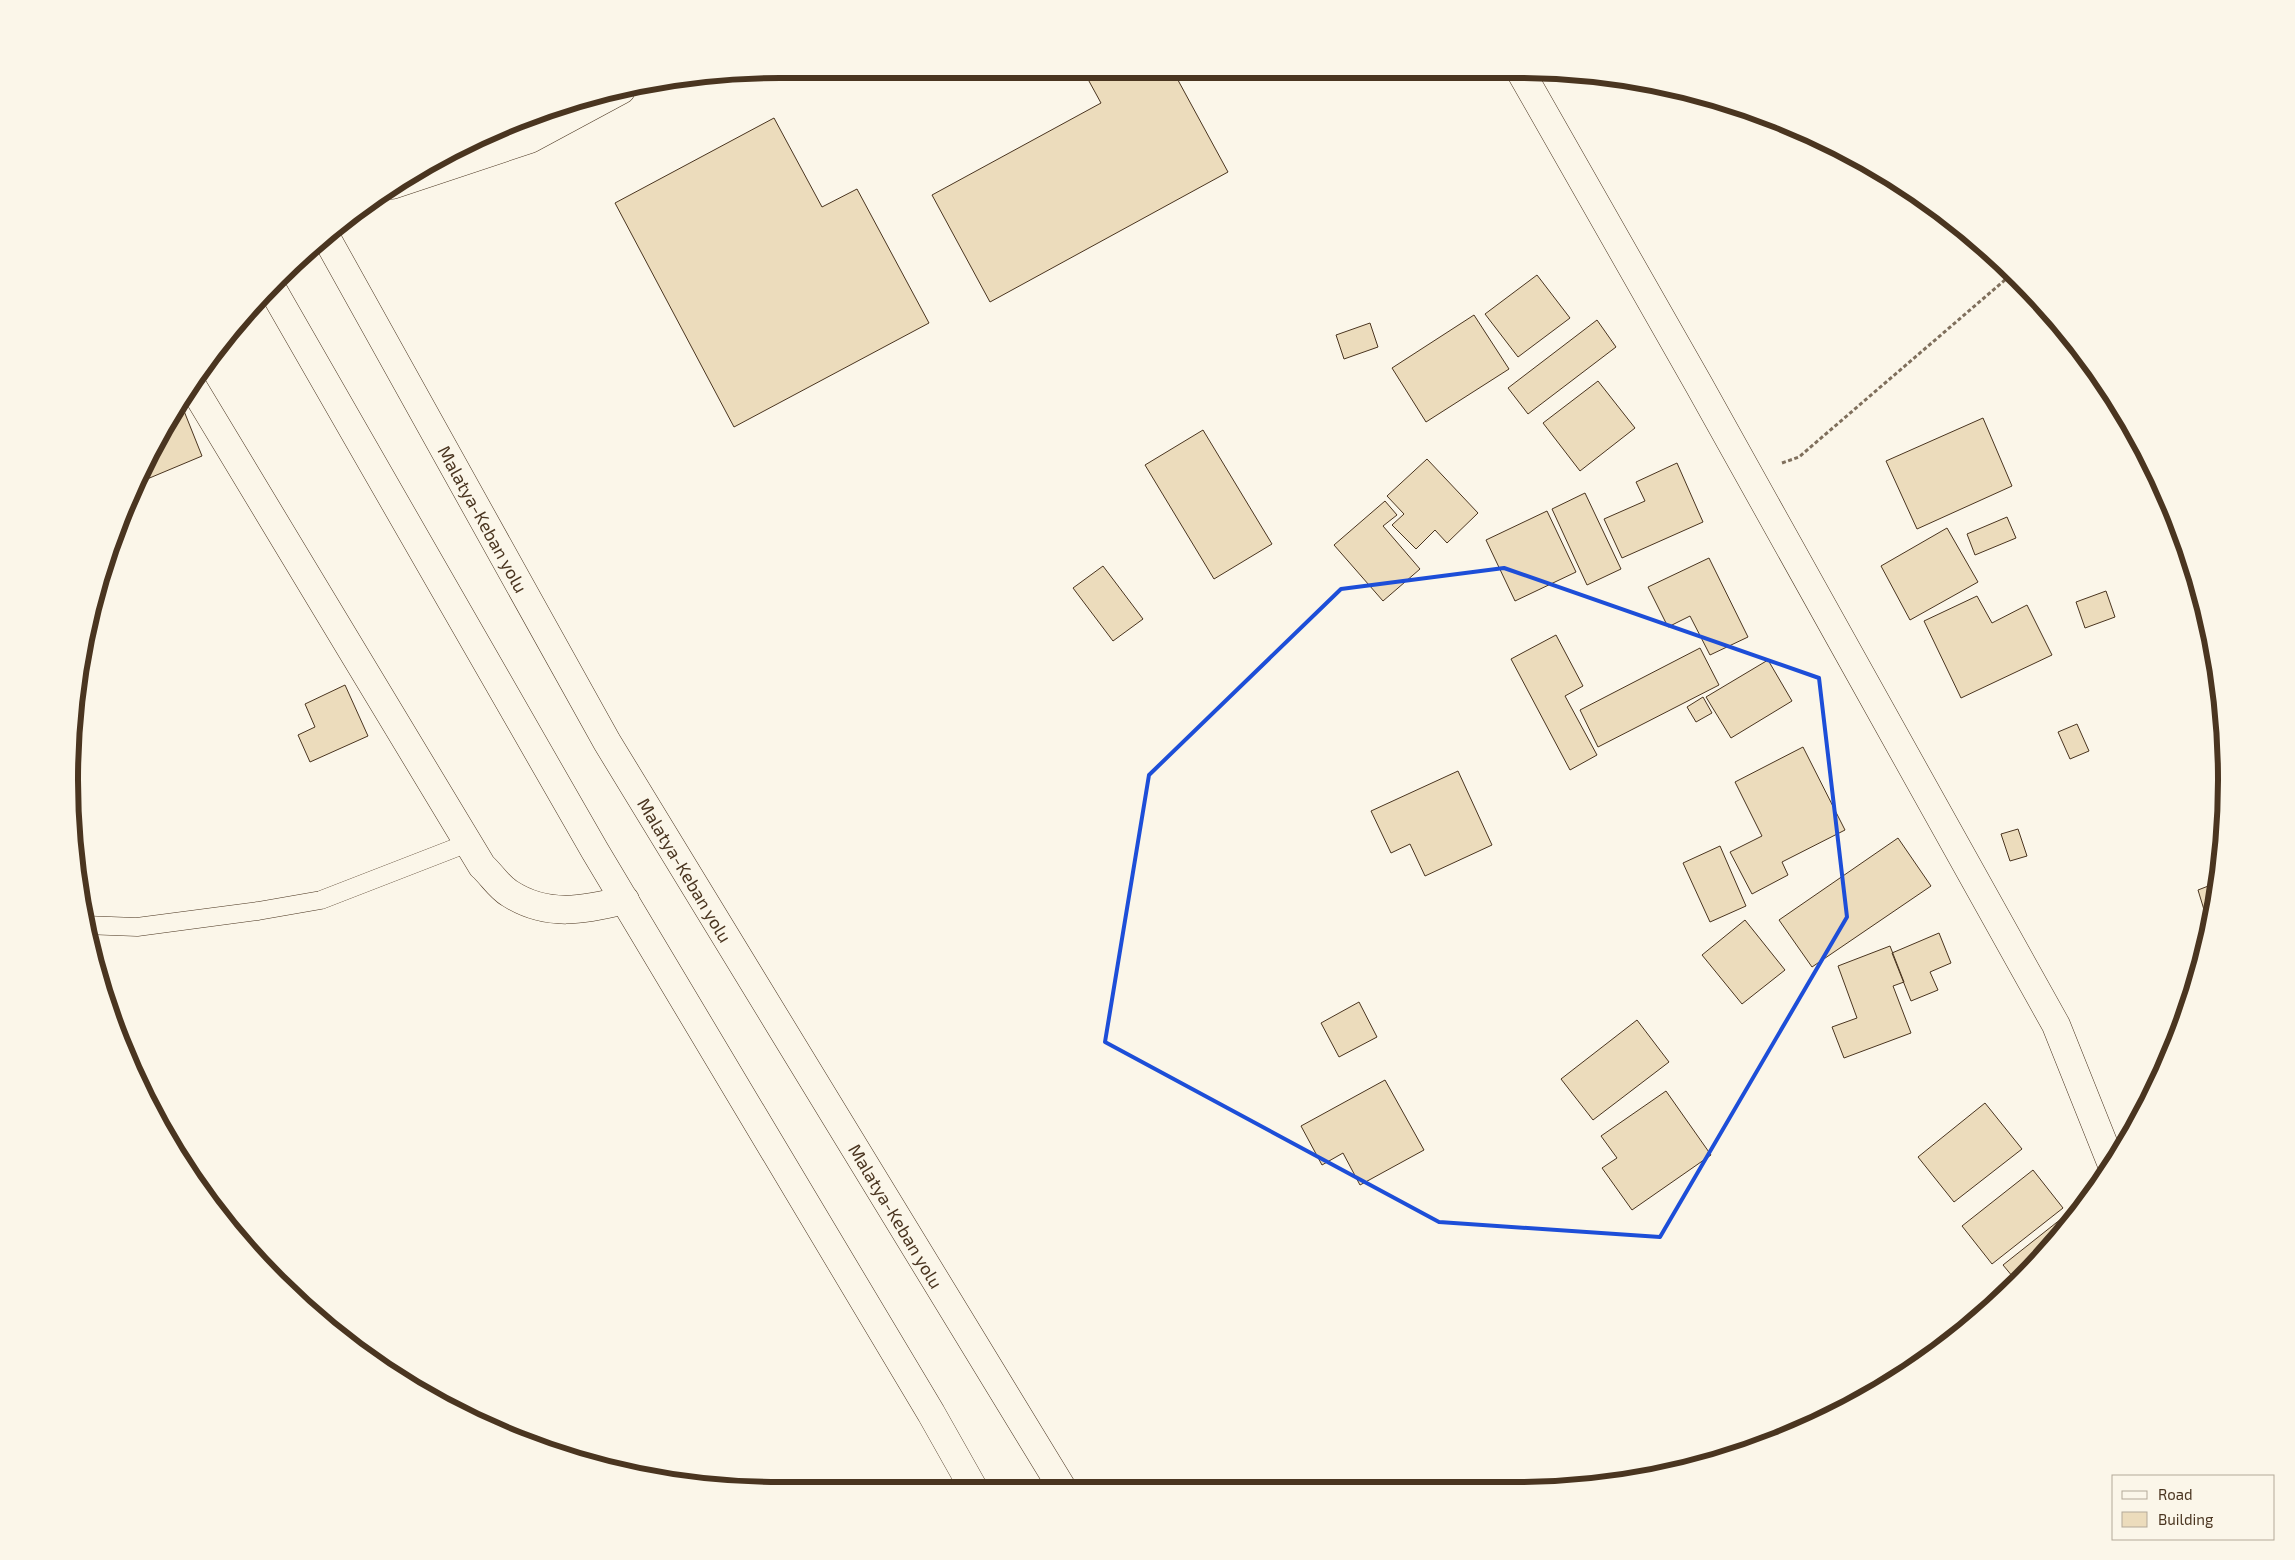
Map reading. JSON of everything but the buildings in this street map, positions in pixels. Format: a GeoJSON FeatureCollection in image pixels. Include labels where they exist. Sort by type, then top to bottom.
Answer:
{"type":"FeatureCollection","features":[{"type":"Feature","properties":{"kind":"main road"},"geometry":{"type":"LineString","coordinates":[[1524,78],[2056,1026],[2108,1155]]}},
{"type":"Feature","properties":{"kind":"main road"},"geometry":{"type":"LineString","coordinates":[[427,173],[530,139],[602,100]]}},
{"type":"Feature","properties":{"kind":"main road","name":"Malatya-Keban yolu"},"geometry":{"type":"LineString","coordinates":[[330,245],[607,742],[1059,1482]]}},
{"type":"Feature","properties":{"kind":"main road"},"geometry":{"type":"LineString","coordinates":[[275,292],[625,900],[931,1413],[970,1482]]}},
{"type":"Feature","properties":{"kind":"main road"},"geometry":{"type":"LineString","coordinates":[[195,392],[482,866],[509,893],[542,907],[581,911],[625,900]]}},
{"type":"Feature","properties":{"kind":"lane"},"geometry":{"type":"LineString","coordinates":[[93,925],[138,927],[258,911],[321,900],[468,843]]}},
{"type":"Feature","properties":{"kind":"path"},"geometry":{"type":"LineString","coordinates":[[1748,474],[1799,457],[2007,278]]}},
{"type":"Feature","properties":{"kind":"highlighted area"},"geometry":{"type":"Polygon","coordinates":[[[1504,568],[1819,678],[1847,917],[1660,1237],[1439,1222],[1105,1042],[1149,775],[1341,589],[1504,568]]]}}]}
